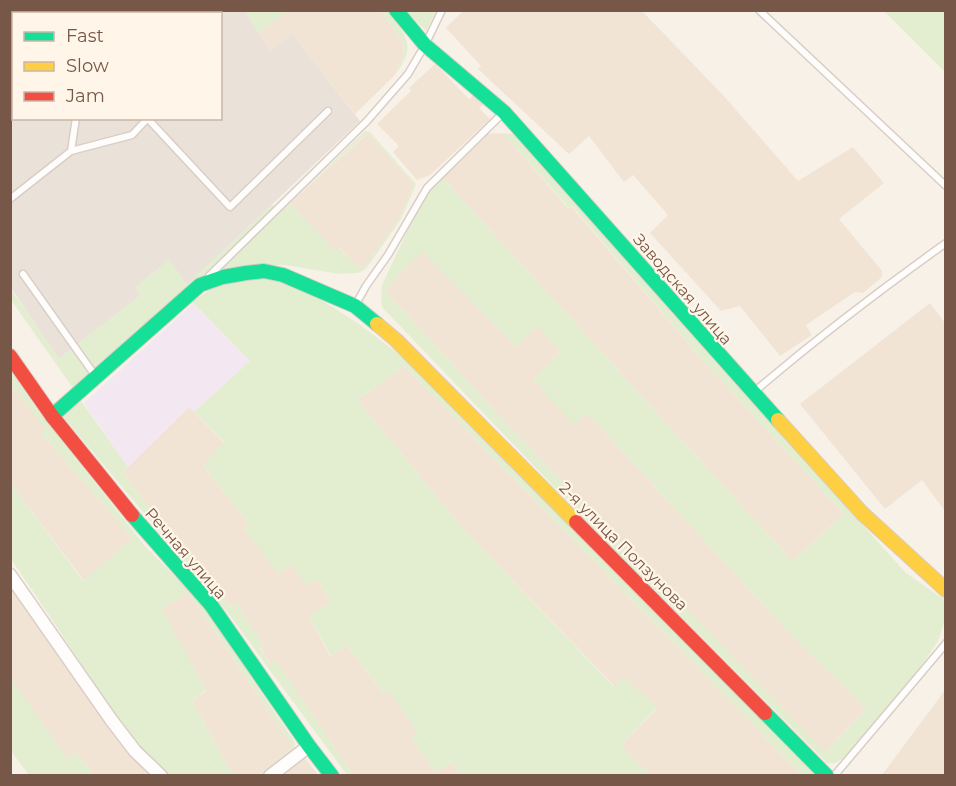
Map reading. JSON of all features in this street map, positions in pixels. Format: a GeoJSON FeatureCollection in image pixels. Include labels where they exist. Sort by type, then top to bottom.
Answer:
{"type":"FeatureCollection","features":[{"type":"Feature","properties":{"kind":"street","name":"Заводская улица"},"geometry":{"type":"LineString","coordinates":[[396,10],[425,45],[504,112],[862,513],[945,590]]}},
{"type":"Feature","properties":{"kind":"street","name":"2-я улица Ползунова"},"geometry":{"type":"LineString","coordinates":[[200,285],[223,277],[264,271],[283,275],[355,306],[396,340],[827,776]]}},
{"type":"Feature","properties":{"kind":"street"},"geometry":{"type":"LineString","coordinates":[[52,416],[200,285]]}},
{"type":"Feature","properties":{"kind":"street","name":"Речная улица"},"geometry":{"type":"LineString","coordinates":[[10,356],[52,416],[132,516],[212,605],[332,776]]}},
{"type":"Feature","properties":{"kind":"street"},"geometry":{"type":"LineString","coordinates":[[10,575],[112,721],[135,751],[161,776]]}},
{"type":"Feature","properties":{"kind":"street"},"geometry":{"type":"LineString","coordinates":[[270,776],[309,746]]}},
{"type":"Feature","properties":{"kind":"lane"},"geometry":{"type":"LineString","coordinates":[[200,285],[367,121],[408,74],[442,10]]}},
{"type":"Feature","properties":{"kind":"lane"},"geometry":{"type":"LineString","coordinates":[[759,10],[945,186]]}},
{"type":"Feature","properties":{"kind":"lane"},"geometry":{"type":"LineString","coordinates":[[149,120],[230,207],[328,111]]}},
{"type":"Feature","properties":{"kind":"lane"},"geometry":{"type":"LineString","coordinates":[[355,306],[427,188],[504,112]]}},
{"type":"Feature","properties":{"kind":"lane"},"geometry":{"type":"LineString","coordinates":[[71,151],[76,120]]}},
{"type":"Feature","properties":{"kind":"lane"},"geometry":{"type":"LineString","coordinates":[[10,199],[71,151],[132,135],[147,120]]}},
{"type":"Feature","properties":{"kind":"lane"},"geometry":{"type":"LineString","coordinates":[[753,393],[888,284],[945,243]]}},
{"type":"Feature","properties":{"kind":"lane"},"geometry":{"type":"LineString","coordinates":[[23,274],[96,377]]}},
{"type":"Feature","properties":{"kind":"lane"},"geometry":{"type":"LineString","coordinates":[[834,776],[945,643]]}},
{"type":"Feature","properties":{"kind":"shaded area"},"geometry":{"type":"Polygon","coordinates":[[[464,10],[642,11],[722,94],[798,181],[853,147],[884,183],[839,219],[882,271],[882,277],[863,293],[855,292],[806,325],[812,335],[780,356],[740,306],[721,311],[650,233],[668,215],[633,175],[624,182],[589,136],[569,154],[478,69],[481,66],[446,28],[464,10]]]}},
{"type":"Feature","properties":{"kind":"shaded area"},"geometry":{"type":"Polygon","coordinates":[[[10,11],[245,11],[270,51],[292,34],[360,121],[187,285],[169,260],[135,288],[141,295],[59,359],[11,288],[10,11]]]}},
{"type":"Feature","properties":{"kind":"shaded area"},"geometry":{"type":"Polygon","coordinates":[[[287,11],[380,11],[404,42],[403,58],[394,76],[355,114],[292,34],[270,51],[258,33],[287,11]]]}},
{"type":"Feature","properties":{"kind":"shaded area"},"geometry":{"type":"Polygon","coordinates":[[[435,64],[469,99],[476,93],[485,102],[479,108],[490,119],[430,175],[417,180],[393,152],[399,146],[377,124],[411,91],[409,88],[435,64]]]}},
{"type":"Feature","properties":{"kind":"shaded area"},"geometry":{"type":"Polygon","coordinates":[[[503,133],[568,208],[571,206],[706,364],[844,514],[792,561],[441,176],[485,134],[503,133]]]}},
{"type":"Feature","properties":{"kind":"shaded area"},"geometry":{"type":"Polygon","coordinates":[[[367,134],[414,184],[400,217],[362,271],[340,248],[335,252],[290,203],[367,134]]]}},
{"type":"Feature","properties":{"kind":"shaded area"},"geometry":{"type":"Polygon","coordinates":[[[422,250],[515,346],[538,325],[560,352],[533,380],[574,424],[587,413],[793,637],[866,709],[824,753],[508,425],[385,291],[422,250]]]}},
{"type":"Feature","properties":{"kind":"shaded area"},"geometry":{"type":"Polygon","coordinates":[[[930,303],[945,323],[945,511],[922,480],[885,509],[800,404],[930,303]]]}},
{"type":"Feature","properties":{"kind":"shaded area"},"geometry":{"type":"Polygon","coordinates":[[[193,304],[250,361],[194,412],[189,407],[128,467],[84,403],[193,304]]]}},
{"type":"Feature","properties":{"kind":"shaded area"},"geometry":{"type":"Polygon","coordinates":[[[404,366],[802,775],[651,775],[621,746],[657,708],[623,677],[615,687],[466,532],[357,400],[404,366]]]}},
{"type":"Feature","properties":{"kind":"shaded area"},"geometry":{"type":"Polygon","coordinates":[[[11,384],[46,429],[41,433],[133,539],[84,581],[11,484],[11,384]]]}},
{"type":"Feature","properties":{"kind":"shaded area"},"geometry":{"type":"Polygon","coordinates":[[[189,407],[224,443],[203,465],[249,524],[244,528],[278,573],[292,565],[317,579],[331,602],[309,617],[330,656],[347,645],[383,693],[388,689],[418,733],[411,739],[436,772],[451,762],[462,775],[353,775],[276,661],[270,664],[260,647],[263,645],[236,603],[230,607],[122,473],[189,407]]]}},
{"type":"Feature","properties":{"kind":"shaded area"},"geometry":{"type":"Polygon","coordinates":[[[10,583],[117,737],[148,775],[94,775],[76,753],[68,759],[27,703],[11,679],[10,583]]]}},
{"type":"Feature","properties":{"kind":"shaded area"},"geometry":{"type":"Polygon","coordinates":[[[188,592],[293,747],[259,775],[236,775],[229,769],[192,701],[206,691],[161,609],[188,592]]]}},
{"type":"Feature","properties":{"kind":"shaded area"},"geometry":{"type":"Polygon","coordinates":[[[945,689],[945,775],[882,775],[940,697],[945,689]]]}},
{"type":"Feature","properties":{"kind":"shaded area"},"geometry":{"type":"Polygon","coordinates":[[[304,757],[318,775],[282,776],[304,757]]]}},
{"type":"Feature","properties":{"kind":"green space"},"geometry":{"type":"Polygon","coordinates":[[[245,11],[287,11],[258,33],[245,11]]]}},
{"type":"Feature","properties":{"kind":"green space"},"geometry":{"type":"Polygon","coordinates":[[[380,11],[387,11],[405,35],[407,42],[406,57],[394,76],[403,58],[404,42],[380,11]]]}},
{"type":"Feature","properties":{"kind":"green space"},"geometry":{"type":"Polygon","coordinates":[[[406,11],[436,11],[426,31],[406,11]]]}},
{"type":"Feature","properties":{"kind":"green space"},"geometry":{"type":"Polygon","coordinates":[[[884,11],[945,11],[945,72],[884,11]]]}},
{"type":"Feature","properties":{"kind":"green space"},"geometry":{"type":"Polygon","coordinates":[[[365,131],[370,132],[416,184],[401,219],[366,269],[358,273],[340,274],[285,265],[262,265],[218,272],[365,131]],[[366,134],[290,203],[335,251],[339,248],[362,270],[400,217],[414,184],[370,135],[366,134]]]}},
{"type":"Feature","properties":{"kind":"green space"},"geometry":{"type":"Polygon","coordinates":[[[503,133],[513,134],[906,573],[945,600],[945,620],[938,641],[911,682],[846,757],[835,763],[827,763],[576,510],[382,307],[382,285],[416,212],[441,176],[792,561],[844,514],[706,364],[572,206],[569,208],[503,133]],[[422,251],[385,291],[508,425],[825,752],[866,709],[793,637],[587,413],[574,425],[533,380],[560,352],[538,326],[515,346],[422,251]]]}},
{"type":"Feature","properties":{"kind":"green space"},"geometry":{"type":"Polygon","coordinates":[[[272,204],[276,208],[190,289],[73,388],[11,300],[10,288],[59,358],[141,295],[135,288],[169,259],[187,285],[272,204]]]}},
{"type":"Feature","properties":{"kind":"green space"},"geometry":{"type":"Polygon","coordinates":[[[250,278],[278,281],[312,294],[359,324],[420,370],[815,775],[802,775],[404,366],[357,400],[466,532],[614,687],[623,677],[657,707],[621,746],[651,775],[462,775],[451,762],[436,772],[411,739],[418,733],[388,690],[383,693],[347,645],[331,656],[309,617],[331,602],[317,579],[306,585],[292,565],[278,574],[244,528],[249,524],[203,465],[224,442],[194,412],[250,361],[192,302],[211,289],[250,278]]]}},
{"type":"Feature","properties":{"kind":"green space"},"geometry":{"type":"Polygon","coordinates":[[[10,370],[38,411],[145,546],[202,604],[294,741],[294,750],[263,775],[259,775],[293,747],[188,592],[162,609],[206,690],[192,701],[229,769],[236,775],[167,775],[139,749],[11,559],[11,484],[83,581],[132,538],[41,433],[45,429],[11,384],[10,370]]]}},
{"type":"Feature","properties":{"kind":"green space"},"geometry":{"type":"Polygon","coordinates":[[[79,398],[128,467],[122,473],[230,607],[236,603],[264,645],[260,648],[270,664],[276,660],[353,775],[347,775],[228,613],[65,419],[64,416],[79,398]]]}},
{"type":"Feature","properties":{"kind":"green space"},"geometry":{"type":"Polygon","coordinates":[[[11,679],[68,759],[76,753],[94,775],[29,775],[11,751],[11,679]]]}},
{"type":"Feature","properties":{"kind":"traffic: fast"},"geometry":{"type":"LineString","coordinates":[[396,10],[425,45],[504,112],[778,420]]}},
{"type":"Feature","properties":{"kind":"traffic: fast"},"geometry":{"type":"LineString","coordinates":[[52,416],[200,285],[223,277],[264,271],[283,275],[355,306],[377,324]]}},
{"type":"Feature","properties":{"kind":"traffic: fast"},"geometry":{"type":"LineString","coordinates":[[132,515],[211,605],[332,776]]}},
{"type":"Feature","properties":{"kind":"traffic: fast"},"geometry":{"type":"LineString","coordinates":[[765,713],[827,776]]}},
{"type":"Feature","properties":{"kind":"traffic: slow"},"geometry":{"type":"LineString","coordinates":[[377,324],[396,340],[576,522]]}},
{"type":"Feature","properties":{"kind":"traffic: slow"},"geometry":{"type":"LineString","coordinates":[[778,420],[862,513],[946,590]]}},
{"type":"Feature","properties":{"kind":"traffic: jam"},"geometry":{"type":"LineString","coordinates":[[10,356],[52,416],[132,515]]}},
{"type":"Feature","properties":{"kind":"traffic: jam"},"geometry":{"type":"LineString","coordinates":[[576,522],[765,713]]}}]}
